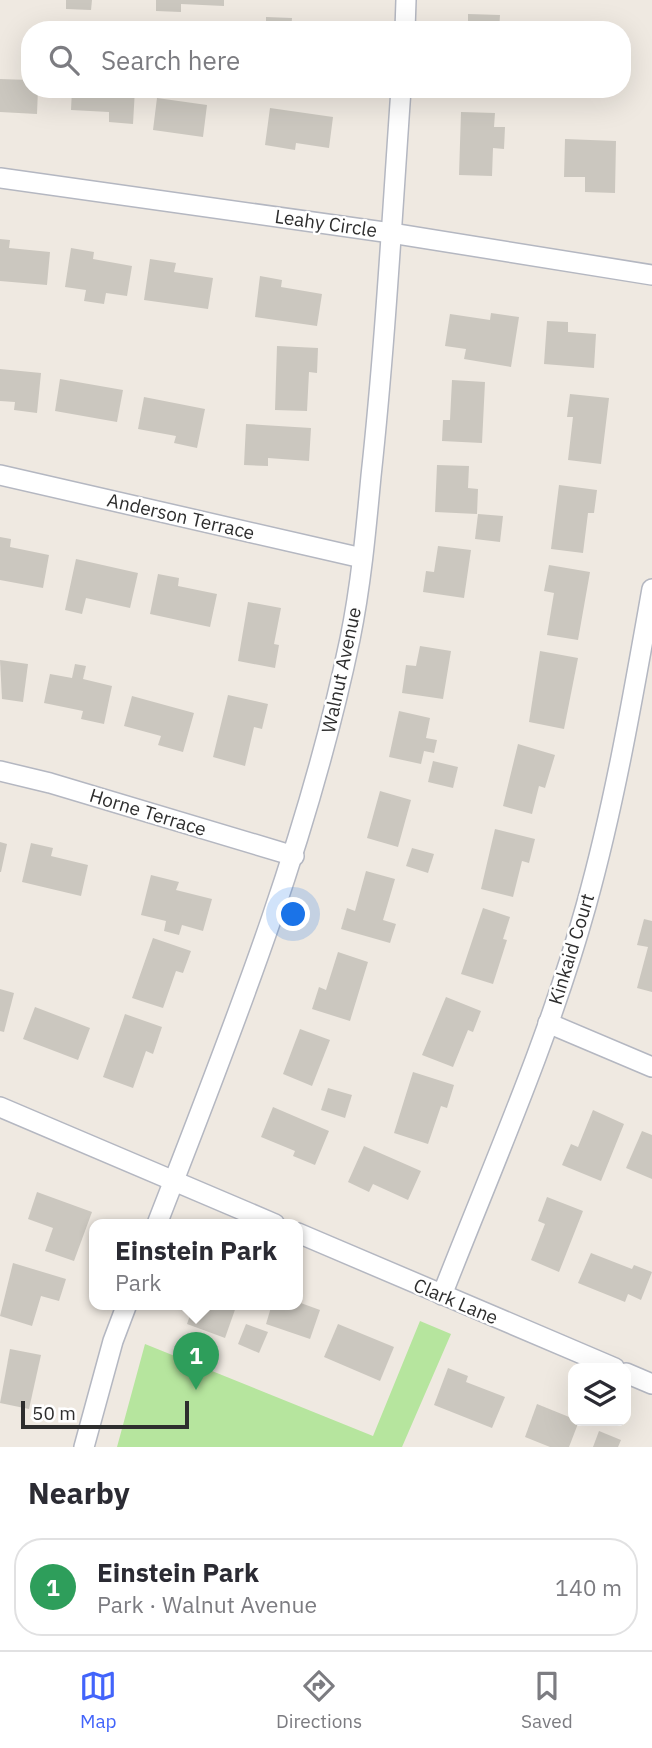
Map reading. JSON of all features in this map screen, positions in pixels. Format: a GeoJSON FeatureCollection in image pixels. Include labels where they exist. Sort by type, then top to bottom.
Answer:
{"type":"FeatureCollection","features":[{"type":"Feature","properties":{"kind":"street"},"geometry":{"type":"LineString","coordinates":[[405,21],[406,0]]}},
{"type":"Feature","properties":{"kind":"street","name":"Walnut Avenue"},"geometry":{"type":"LineString","coordinates":[[159,1219],[251,978],[294,856],[337,696],[362,558],[380,395],[400,98]]}},
{"type":"Feature","properties":{"kind":"street","name":"Leahy Circle"},"geometry":{"type":"LineString","coordinates":[[0,178],[391,233],[652,275]]}},
{"type":"Feature","properties":{"kind":"street","name":"Anderson Terrace"},"geometry":{"type":"LineString","coordinates":[[0,475],[362,558]]}},
{"type":"Feature","properties":{"kind":"street","name":"Kinkaid Court"},"geometry":{"type":"LineString","coordinates":[[442,1295],[548,1023],[586,908],[614,793],[652,589]]}},
{"type":"Feature","properties":{"kind":"street","name":"Horne Terrace"},"geometry":{"type":"LineString","coordinates":[[0,771],[50,783],[294,856]]}},
{"type":"Feature","properties":{"kind":"street"},"geometry":{"type":"LineString","coordinates":[[548,1023],[652,1066]]}},
{"type":"Feature","properties":{"kind":"street"},"geometry":{"type":"LineString","coordinates":[[0,1107],[263,1219]]}},
{"type":"Feature","properties":{"kind":"street","name":"Clark Lane"},"geometry":{"type":"LineString","coordinates":[[303,1235],[603,1363]]}},
{"type":"Feature","properties":{"kind":"street"},"geometry":{"type":"LineString","coordinates":[[84,1447],[113,1341],[125,1310]]}},
{"type":"Feature","properties":{"kind":"street"},"geometry":{"type":"LineString","coordinates":[[631,1375],[652,1384]]}},
{"type":"Feature","properties":{"kind":"green space"},"geometry":{"type":"Polygon","coordinates":[[[420,1321],[451,1334],[402,1447],[117,1447],[145,1344],[373,1436],[420,1321]]]}},
{"type":"Feature","properties":{"kind":"building"},"geometry":{"type":"Polygon","coordinates":[[[66,0],[92,0],[91,10],[66,9],[66,0]]]}},
{"type":"Feature","properties":{"kind":"building"},"geometry":{"type":"Polygon","coordinates":[[[156,0],[224,0],[224,6],[181,4],[181,12],[156,11],[156,0]]]}},
{"type":"Feature","properties":{"kind":"building"},"geometry":{"type":"Polygon","coordinates":[[[468,14],[500,15],[500,21],[468,21],[468,14]]]}},
{"type":"Feature","properties":{"kind":"building"},"geometry":{"type":"Polygon","coordinates":[[[266,17],[292,18],[292,21],[266,21],[266,17]]]}},
{"type":"Feature","properties":{"kind":"building"},"geometry":{"type":"Polygon","coordinates":[[[0,79],[21,80],[21,98],[38,98],[37,114],[0,112],[0,79]]]}},
{"type":"Feature","properties":{"kind":"building"},"geometry":{"type":"Polygon","coordinates":[[[72,98],[134,98],[133,124],[109,122],[109,112],[71,110],[72,98]]]}},
{"type":"Feature","properties":{"kind":"building"},"geometry":{"type":"Polygon","coordinates":[[[157,98],[207,105],[203,137],[153,130],[157,98]]]}},
{"type":"Feature","properties":{"kind":"building"},"geometry":{"type":"Polygon","coordinates":[[[270,108],[333,117],[329,148],[296,143],[295,150],[265,145],[270,108]]]}},
{"type":"Feature","properties":{"kind":"building"},"geometry":{"type":"Polygon","coordinates":[[[461,112],[495,113],[494,127],[505,127],[504,149],[493,148],[492,176],[459,175],[461,112]]]}},
{"type":"Feature","properties":{"kind":"building"},"geometry":{"type":"Polygon","coordinates":[[[565,139],[616,141],[615,193],[585,192],[585,177],[564,177],[565,139]]]}},
{"type":"Feature","properties":{"kind":"building"},"geometry":{"type":"Polygon","coordinates":[[[0,239],[10,240],[9,248],[50,252],[47,285],[0,281],[0,239]]]}},
{"type":"Feature","properties":{"kind":"building"},"geometry":{"type":"Polygon","coordinates":[[[71,248],[94,252],[93,259],[132,266],[127,296],[106,293],[104,304],[84,301],[86,290],[65,287],[71,248]]]}},
{"type":"Feature","properties":{"kind":"building"},"geometry":{"type":"Polygon","coordinates":[[[150,259],[176,263],[174,272],[213,278],[208,309],[144,300],[150,259]]]}},
{"type":"Feature","properties":{"kind":"building"},"geometry":{"type":"Polygon","coordinates":[[[260,276],[282,280],[281,287],[322,294],[317,326],[255,317],[260,276]]]}},
{"type":"Feature","properties":{"kind":"building"},"geometry":{"type":"Polygon","coordinates":[[[491,313],[519,317],[511,367],[464,359],[466,349],[445,346],[450,314],[490,320],[491,313]]]}},
{"type":"Feature","properties":{"kind":"building"},"geometry":{"type":"Polygon","coordinates":[[[547,321],[568,322],[568,332],[596,334],[594,368],[544,364],[547,321]]]}},
{"type":"Feature","properties":{"kind":"building"},"geometry":{"type":"Polygon","coordinates":[[[277,346],[318,348],[317,373],[309,372],[307,411],[275,410],[277,346]]]}},
{"type":"Feature","properties":{"kind":"building"},"geometry":{"type":"Polygon","coordinates":[[[0,369],[41,373],[37,413],[14,410],[15,402],[0,401],[0,369]]]}},
{"type":"Feature","properties":{"kind":"building"},"geometry":{"type":"Polygon","coordinates":[[[60,379],[123,390],[117,422],[55,411],[60,379]]]}},
{"type":"Feature","properties":{"kind":"building"},"geometry":{"type":"Polygon","coordinates":[[[452,380],[485,382],[482,443],[442,441],[443,420],[450,420],[452,380]]]}},
{"type":"Feature","properties":{"kind":"building"},"geometry":{"type":"Polygon","coordinates":[[[570,394],[609,398],[601,464],[568,460],[573,417],[567,417],[570,394]]]}},
{"type":"Feature","properties":{"kind":"building"},"geometry":{"type":"Polygon","coordinates":[[[144,397],[205,409],[197,448],[174,443],[176,436],[138,429],[144,397]]]}},
{"type":"Feature","properties":{"kind":"building"},"geometry":{"type":"Polygon","coordinates":[[[246,424],[311,428],[309,461],[268,458],[268,466],[244,465],[246,424]]]}},
{"type":"Feature","properties":{"kind":"building"},"geometry":{"type":"Polygon","coordinates":[[[437,465],[469,466],[468,488],[478,489],[477,514],[435,512],[437,465]]]}},
{"type":"Feature","properties":{"kind":"building"},"geometry":{"type":"Polygon","coordinates":[[[559,485],[597,490],[594,513],[588,513],[583,553],[551,549],[559,485]]]}},
{"type":"Feature","properties":{"kind":"building"},"geometry":{"type":"Polygon","coordinates":[[[478,514],[503,516],[500,542],[475,539],[478,514]]]}},
{"type":"Feature","properties":{"kind":"building"},"geometry":{"type":"Polygon","coordinates":[[[0,537],[11,539],[10,547],[49,555],[43,588],[0,580],[0,537]]]}},
{"type":"Feature","properties":{"kind":"building"},"geometry":{"type":"Polygon","coordinates":[[[438,546],[471,550],[464,598],[423,592],[426,571],[434,572],[438,546]]]}},
{"type":"Feature","properties":{"kind":"building"},"geometry":{"type":"Polygon","coordinates":[[[76,559],[138,573],[130,608],[86,598],[82,614],[65,610],[76,559]]]}},
{"type":"Feature","properties":{"kind":"building"},"geometry":{"type":"Polygon","coordinates":[[[549,565],[590,572],[578,640],[547,635],[554,593],[544,591],[549,565]]]}},
{"type":"Feature","properties":{"kind":"building"},"geometry":{"type":"Polygon","coordinates":[[[158,574],[179,578],[178,586],[217,594],[210,627],[150,614],[158,574]]]}},
{"type":"Feature","properties":{"kind":"building"},"geometry":{"type":"Polygon","coordinates":[[[248,602],[281,608],[274,644],[279,645],[275,668],[238,661],[248,602]]]}},
{"type":"Feature","properties":{"kind":"building"},"geometry":{"type":"Polygon","coordinates":[[[420,646],[451,651],[443,699],[402,693],[406,665],[416,666],[420,646]]]}},
{"type":"Feature","properties":{"kind":"building"},"geometry":{"type":"Polygon","coordinates":[[[540,651],[578,658],[564,729],[529,722],[540,651]]]}},
{"type":"Feature","properties":{"kind":"building"},"geometry":{"type":"Polygon","coordinates":[[[0,660],[28,664],[23,702],[2,699],[0,660]]]}},
{"type":"Feature","properties":{"kind":"building"},"geometry":{"type":"Polygon","coordinates":[[[75,664],[86,666],[83,679],[112,686],[104,724],[81,719],[83,711],[44,703],[50,674],[72,678],[75,664]]]}},
{"type":"Feature","properties":{"kind":"building"},"geometry":{"type":"Polygon","coordinates":[[[228,695],[268,704],[262,729],[254,727],[245,766],[213,757],[228,695]]]}},
{"type":"Feature","properties":{"kind":"building"},"geometry":{"type":"Polygon","coordinates":[[[132,696],[194,713],[183,752],[158,745],[161,736],[124,726],[132,696]]]}},
{"type":"Feature","properties":{"kind":"building"},"geometry":{"type":"Polygon","coordinates":[[[399,711],[430,718],[426,738],[437,740],[434,753],[424,751],[421,764],[389,757],[399,711]]]}},
{"type":"Feature","properties":{"kind":"building"},"geometry":{"type":"Polygon","coordinates":[[[518,744],[555,755],[545,788],[539,786],[532,814],[503,806],[518,744]]]}},
{"type":"Feature","properties":{"kind":"building"},"geometry":{"type":"Polygon","coordinates":[[[433,761],[458,767],[453,788],[428,782],[433,761]]]}},
{"type":"Feature","properties":{"kind":"building"},"geometry":{"type":"Polygon","coordinates":[[[380,791],[411,800],[398,847],[367,838],[380,791]]]}},
{"type":"Feature","properties":{"kind":"building"},"geometry":{"type":"Polygon","coordinates":[[[495,829],[535,839],[529,863],[522,861],[513,897],[481,889],[495,829]]]}},
{"type":"Feature","properties":{"kind":"building"},"geometry":{"type":"Polygon","coordinates":[[[0,842],[7,844],[1,872],[0,872],[0,842]]]}},
{"type":"Feature","properties":{"kind":"building"},"geometry":{"type":"Polygon","coordinates":[[[31,843],[53,848],[51,856],[88,865],[81,896],[22,882],[31,843]]]}},
{"type":"Feature","properties":{"kind":"building"},"geometry":{"type":"Polygon","coordinates":[[[412,848],[434,854],[428,873],[406,866],[412,848]]]}},
{"type":"Feature","properties":{"kind":"building"},"geometry":{"type":"Polygon","coordinates":[[[366,871],[395,879],[383,920],[396,924],[390,943],[341,929],[347,908],[355,911],[366,871]]]}},
{"type":"Feature","properties":{"kind":"building"},"geometry":{"type":"Polygon","coordinates":[[[151,875],[179,882],[176,890],[212,899],[203,931],[182,925],[179,935],[164,931],[166,921],[141,915],[151,875]]]}},
{"type":"Feature","properties":{"kind":"building"},"geometry":{"type":"Polygon","coordinates":[[[483,908],[510,917],[503,939],[507,940],[493,984],[461,974],[483,908]]]}},
{"type":"Feature","properties":{"kind":"building"},"geometry":{"type":"Polygon","coordinates":[[[644,919],[652,921],[652,992],[637,988],[648,947],[637,945],[644,919]]]}},
{"type":"Feature","properties":{"kind":"building"},"geometry":{"type":"Polygon","coordinates":[[[153,938],[191,951],[183,973],[176,971],[163,1008],[132,998],[153,938]]]}},
{"type":"Feature","properties":{"kind":"building"},"geometry":{"type":"Polygon","coordinates":[[[338,952],[368,962],[350,1021],[312,1009],[319,987],[326,990],[338,952]]]}},
{"type":"Feature","properties":{"kind":"building"},"geometry":{"type":"Polygon","coordinates":[[[0,989],[14,993],[4,1032],[0,1031],[0,989]]]}},
{"type":"Feature","properties":{"kind":"building"},"geometry":{"type":"Polygon","coordinates":[[[446,997],[481,1011],[473,1032],[468,1030],[453,1067],[422,1055],[446,997]]]}},
{"type":"Feature","properties":{"kind":"building"},"geometry":{"type":"Polygon","coordinates":[[[35,1007],[90,1028],[78,1060],[23,1039],[35,1007]]]}},
{"type":"Feature","properties":{"kind":"building"},"geometry":{"type":"Polygon","coordinates":[[[125,1014],[162,1027],[153,1054],[146,1051],[133,1088],[103,1077],[125,1014]]]}},
{"type":"Feature","properties":{"kind":"building"},"geometry":{"type":"Polygon","coordinates":[[[300,1029],[330,1040],[312,1086],[283,1074],[300,1029]]]}},
{"type":"Feature","properties":{"kind":"building"},"geometry":{"type":"Polygon","coordinates":[[[413,1072],[454,1085],[447,1108],[441,1106],[428,1144],[394,1133],[413,1072]]]}},
{"type":"Feature","properties":{"kind":"building"},"geometry":{"type":"Polygon","coordinates":[[[328,1088],[352,1095],[345,1118],[321,1110],[328,1088]]]}},
{"type":"Feature","properties":{"kind":"building"},"geometry":{"type":"Polygon","coordinates":[[[273,1107],[329,1131],[315,1165],[293,1156],[295,1151],[261,1137],[273,1107]]]}},
{"type":"Feature","properties":{"kind":"building"},"geometry":{"type":"Polygon","coordinates":[[[593,1110],[624,1124],[601,1181],[562,1165],[571,1144],[578,1147],[593,1110]]]}},
{"type":"Feature","properties":{"kind":"building"},"geometry":{"type":"Polygon","coordinates":[[[642,1131],[652,1135],[652,1179],[626,1168],[642,1131]]]}},
{"type":"Feature","properties":{"kind":"building"},"geometry":{"type":"Polygon","coordinates":[[[364,1146],[421,1171],[408,1200],[373,1184],[369,1192],[348,1182],[364,1146]]]}},
{"type":"Feature","properties":{"kind":"building"},"geometry":{"type":"Polygon","coordinates":[[[37,1192],[92,1212],[74,1261],[45,1251],[53,1228],[28,1219],[37,1192]]]}},
{"type":"Feature","properties":{"kind":"building"},"geometry":{"type":"Polygon","coordinates":[[[547,1197],[583,1211],[559,1272],[531,1260],[545,1224],[538,1221],[547,1197]]]}},
{"type":"Feature","properties":{"kind":"building"},"geometry":{"type":"Polygon","coordinates":[[[591,1253],[632,1269],[634,1265],[652,1272],[641,1300],[628,1294],[625,1302],[578,1283],[591,1253]]]}},
{"type":"Feature","properties":{"kind":"building"},"geometry":{"type":"Polygon","coordinates":[[[13,1263],[66,1279],[59,1301],[41,1296],[32,1326],[0,1316],[13,1263]]]}},
{"type":"Feature","properties":{"kind":"building"},"geometry":{"type":"Polygon","coordinates":[[[303,1304],[320,1310],[310,1339],[266,1324],[270,1310],[303,1310],[303,1304]]]}},
{"type":"Feature","properties":{"kind":"building"},"geometry":{"type":"Polygon","coordinates":[[[192,1310],[235,1310],[225,1338],[187,1324],[192,1310]]]}},
{"type":"Feature","properties":{"kind":"building"},"geometry":{"type":"Polygon","coordinates":[[[246,1324],[268,1332],[259,1353],[238,1344],[246,1324]]]}},
{"type":"Feature","properties":{"kind":"building"},"geometry":{"type":"Polygon","coordinates":[[[338,1324],[394,1347],[380,1381],[324,1357],[338,1324]]]}},
{"type":"Feature","properties":{"kind":"building"},"geometry":{"type":"Polygon","coordinates":[[[10,1349],[41,1355],[29,1409],[0,1403],[10,1349]]]}},
{"type":"Feature","properties":{"kind":"building"},"geometry":{"type":"Polygon","coordinates":[[[448,1368],[468,1376],[466,1382],[505,1397],[492,1428],[434,1405],[448,1368]]]}},
{"type":"Feature","properties":{"kind":"building"},"geometry":{"type":"Polygon","coordinates":[[[537,1404],[568,1417],[568,1426],[577,1426],[569,1447],[550,1447],[525,1437],[537,1404]]]}},
{"type":"Feature","properties":{"kind":"building"},"geometry":{"type":"Polygon","coordinates":[[[599,1431],[621,1440],[618,1447],[593,1447],[599,1431]]]}},
{"type":"Feature","properties":{"kind":"place","name":"Einstein Park"},"geometry":{"type":"Point","coordinates":[196,1390]}}]}
